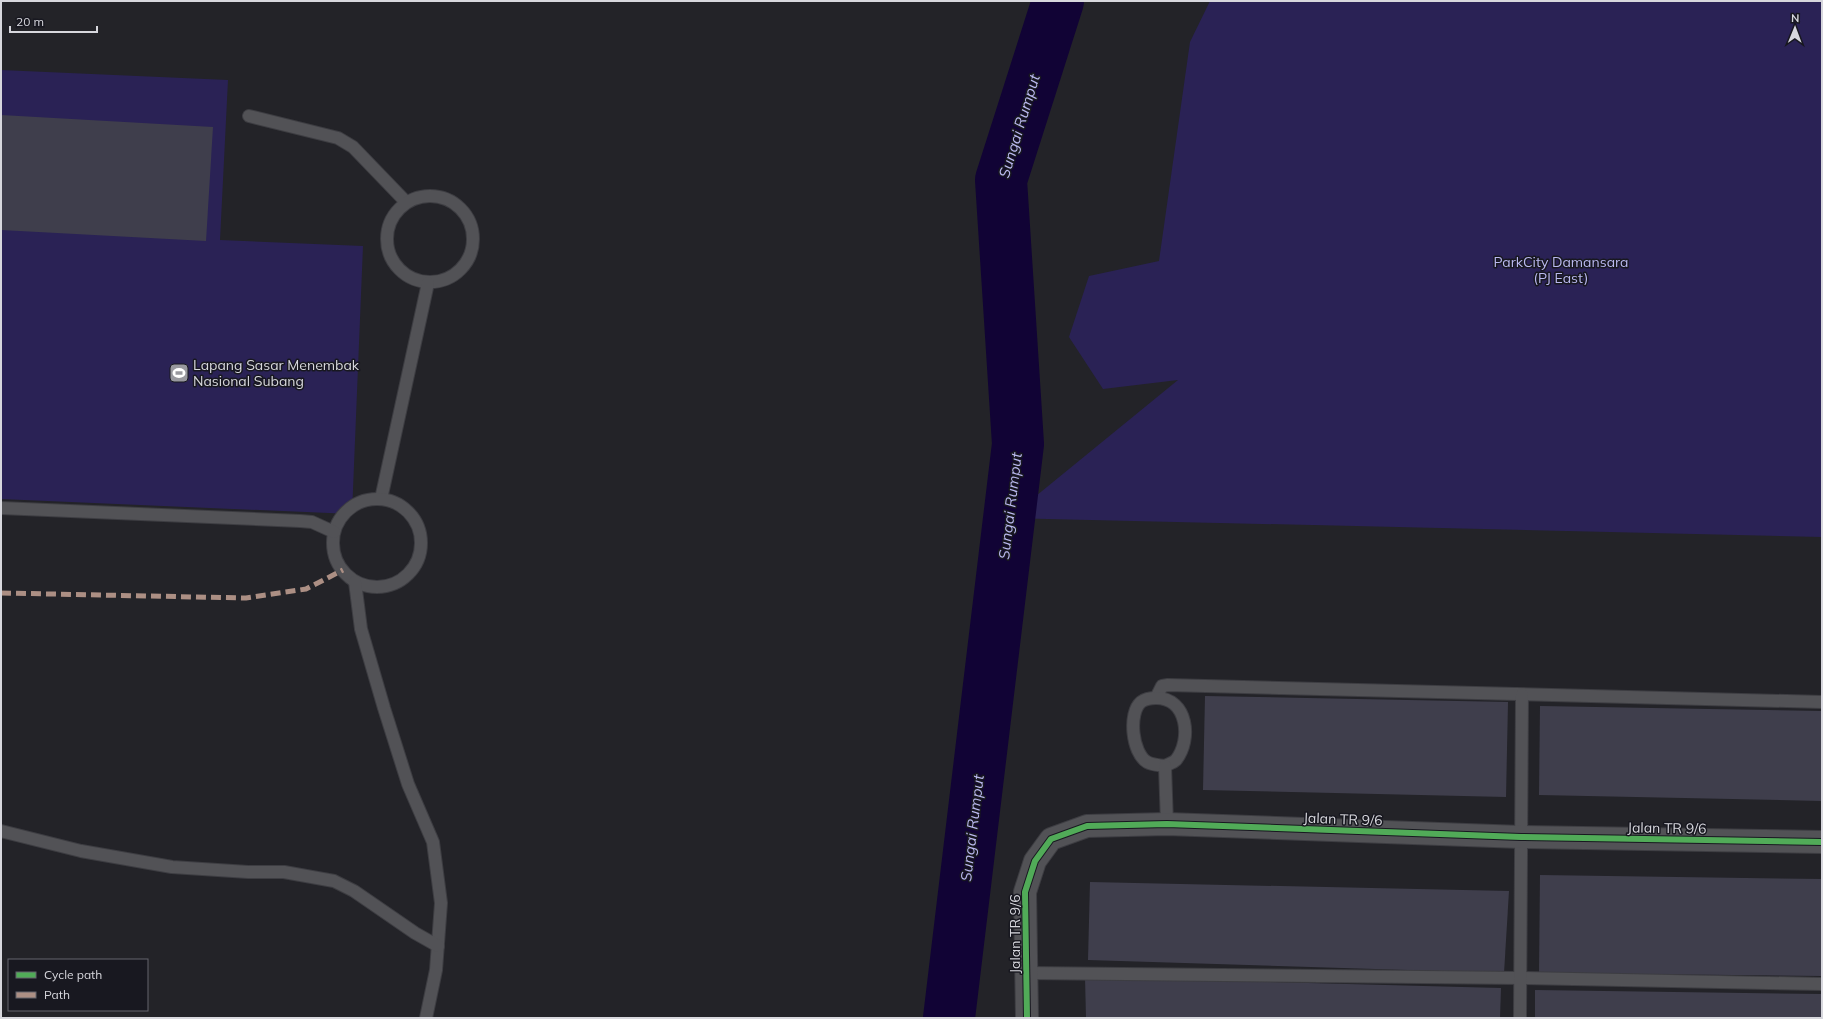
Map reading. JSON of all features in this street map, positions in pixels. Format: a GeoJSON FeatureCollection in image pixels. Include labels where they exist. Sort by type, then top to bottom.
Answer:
{"type":"FeatureCollection","features":[{"type":"Feature","properties":{"kind":"street","name":"Jalan TR 9/6"},"geometry":{"type":"LineString","coordinates":[[1027,1018],[1025,892],[1035,861],[1051,839],[1087,826],[1167,824],[1521,838],[1822,842]]}},
{"type":"Feature","properties":{"kind":"lane"},"geometry":{"type":"LineString","coordinates":[[249,116],[338,138],[353,146],[406,202]]}},
{"type":"Feature","properties":{"kind":"lane"},"geometry":{"type":"LineString","coordinates":[[423,195],[441,196],[457,204],[469,218],[474,236],[472,254],[462,269],[446,280],[428,283],[410,278],[396,267],[387,251],[386,232],[393,215],[406,202],[423,195]]}},
{"type":"Feature","properties":{"kind":"lane"},"geometry":{"type":"LineString","coordinates":[[380,499],[428,283]]}},
{"type":"Feature","properties":{"kind":"lane"},"geometry":{"type":"LineString","coordinates":[[355,582],[374,587],[389,585],[403,578],[414,568],[420,554],[421,538],[417,524],[408,512],[395,503],[380,499],[366,501],[351,507],[341,518],[334,532],[334,547],[338,562],[355,582],[361,629],[384,708],[408,784],[433,842],[441,903],[436,970],[426,1018]]}},
{"type":"Feature","properties":{"kind":"lane"},"geometry":{"type":"LineString","coordinates":[[1,508],[300,521],[312,522],[334,532]]}},
{"type":"Feature","properties":{"kind":"lane"},"geometry":{"type":"LineString","coordinates":[[1156,698],[1162,686],[1168,685],[1822,702]]}},
{"type":"Feature","properties":{"kind":"lane"},"geometry":{"type":"LineString","coordinates":[[1520,1018],[1522,695]]}},
{"type":"Feature","properties":{"kind":"lane"},"geometry":{"type":"LineString","coordinates":[[1156,698],[1163,698],[1172,701],[1180,709],[1183,718],[1184,739],[1181,750],[1175,761],[1165,766],[1146,762],[1140,756],[1135,743],[1133,730],[1135,714],[1140,703],[1145,699],[1156,698]]}},
{"type":"Feature","properties":{"kind":"lane"},"geometry":{"type":"LineString","coordinates":[[1165,766],[1167,824]]}},
{"type":"Feature","properties":{"kind":"lane"},"geometry":{"type":"LineString","coordinates":[[1,831],[81,851],[172,867],[248,872],[284,872],[334,881],[354,891],[415,933],[438,946]]}},
{"type":"Feature","properties":{"kind":"lane"},"geometry":{"type":"LineString","coordinates":[[1026,973],[1520,978],[1822,984]]}},
{"type":"Feature","properties":{"kind":"green space","name":"ParkCity Damansara (PJ East)"},"geometry":{"type":"Polygon","coordinates":[[[1210,1],[1822,1],[1822,537],[1009,518],[1178,380],[1103,389],[1069,337],[1089,276],[1159,261],[1190,42],[1210,1]]]}},
{"type":"Feature","properties":{"kind":"green space","name":"Lapang Sasar Menembak Nasional Subang"},"geometry":{"type":"Polygon","coordinates":[[[1,70],[228,80],[220,240],[363,246],[352,514],[1,499],[1,70]]]}},
{"type":"Feature","properties":{"kind":"building"},"geometry":{"type":"Polygon","coordinates":[[[1,115],[213,127],[206,241],[1,230],[1,115]]]}},
{"type":"Feature","properties":{"kind":"building"},"geometry":{"type":"Polygon","coordinates":[[[1205,696],[1508,702],[1506,797],[1203,790],[1205,696]]]}},
{"type":"Feature","properties":{"kind":"building"},"geometry":{"type":"Polygon","coordinates":[[[1540,706],[1822,711],[1822,801],[1539,795],[1540,706]]]}},
{"type":"Feature","properties":{"kind":"building"},"geometry":{"type":"Polygon","coordinates":[[[1540,875],[1822,879],[1822,976],[1539,973],[1540,875]]]}},
{"type":"Feature","properties":{"kind":"building"},"geometry":{"type":"Polygon","coordinates":[[[1090,882],[1509,891],[1504,973],[1088,960],[1090,882]]]}},
{"type":"Feature","properties":{"kind":"building"},"geometry":{"type":"Polygon","coordinates":[[[1085,977],[1501,988],[1500,1018],[1086,1018],[1085,977]]]}},
{"type":"Feature","properties":{"kind":"building"},"geometry":{"type":"Polygon","coordinates":[[[1535,990],[1822,994],[1822,1018],[1535,1018],[1535,990]]]}},
{"type":"Feature","properties":{"kind":"waterway","name":"Sungai Rumput"},"geometry":{"type":"LineString","coordinates":[[949,1018],[1018,444],[1001,180],[1058,1]]}},
{"type":"Feature","properties":{"kind":"marked path"},"geometry":{"type":"LineString","coordinates":[[1,593],[246,598],[306,589],[343,570]]}},
{"type":"Feature","properties":{"kind":"cycle path"},"geometry":{"type":"LineString","coordinates":[[1027,1018],[1025,892],[1035,861],[1051,839],[1087,826],[1167,824],[1521,837],[1822,842]]}},
{"type":"Feature","properties":{"kind":"place","name":"Lapang Sasar Menembak Nasional Subang"},"geometry":{"type":"Point","coordinates":[179,373]}}]}
